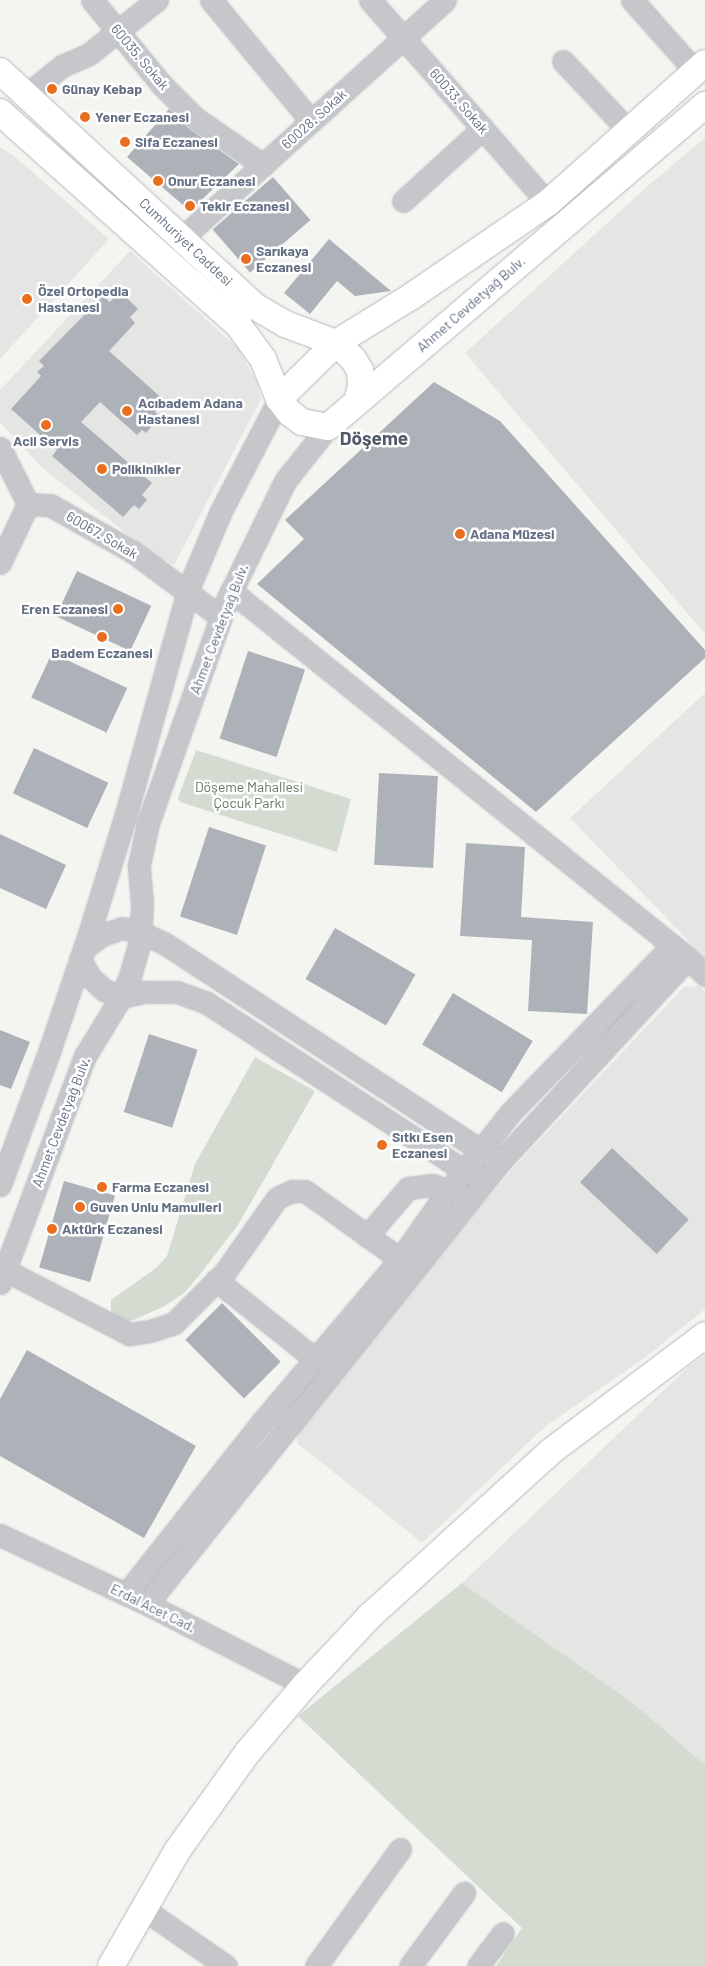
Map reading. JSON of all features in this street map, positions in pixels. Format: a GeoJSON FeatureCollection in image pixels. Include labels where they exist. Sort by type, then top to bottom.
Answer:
{"type":"FeatureCollection","features":[{"type":"Feature","properties":{"kind":"main road"},"geometry":{"type":"LineString","coordinates":[[279,399],[336,344],[412,296],[548,203],[700,67]]}},
{"type":"Feature","properties":{"kind":"main road","name":"Cumhuriyet Caddesi"},"geometry":{"type":"LineString","coordinates":[[0,71],[256,307],[285,324],[336,344],[353,359],[360,370],[361,386],[357,402]]}},
{"type":"Feature","properties":{"kind":"main road","name":"Ahmet Cevdetyağ Bulv."},"geometry":{"type":"LineString","coordinates":[[328,427],[705,105]]}},
{"type":"Feature","properties":{"kind":"main road","name":"Cumhuriyet Caddesi"},"geometry":{"type":"LineString","coordinates":[[0,112],[239,326],[262,359],[279,399],[290,413],[302,422],[328,427]]}},
{"type":"Feature","properties":{"kind":"main road"},"geometry":{"type":"LineString","coordinates":[[111,1966],[142,1908],[177,1851],[248,1752],[305,1685],[370,1616],[536,1464],[705,1334]]}},
{"type":"Feature","properties":{"kind":"street","name":"60035. Sokak"},"geometry":{"type":"LineString","coordinates":[[92,0],[119,30],[162,85],[196,118],[263,165]]}},
{"type":"Feature","properties":{"kind":"street"},"geometry":{"type":"LineString","coordinates":[[26,95],[62,66],[89,54],[157,0]]}},
{"type":"Feature","properties":{"kind":"street"},"geometry":{"type":"LineString","coordinates":[[211,0],[311,121]]}},
{"type":"Feature","properties":{"kind":"street","name":"60033. Sokak"},"geometry":{"type":"LineString","coordinates":[[370,0],[548,203]]}},
{"type":"Feature","properties":{"kind":"street","name":"60028. Sokak"},"geometry":{"type":"LineString","coordinates":[[183,238],[446,0]]}},
{"type":"Feature","properties":{"kind":"street"},"geometry":{"type":"LineString","coordinates":[[632,0],[700,67]]}},
{"type":"Feature","properties":{"kind":"street"},"geometry":{"type":"LineString","coordinates":[[564,61],[629,131]]}},
{"type":"Feature","properties":{"kind":"street"},"geometry":{"type":"LineString","coordinates":[[403,201],[483,128]]}},
{"type":"Feature","properties":{"kind":"street"},"geometry":{"type":"LineString","coordinates":[[0,1185],[50,1049],[126,814],[187,592],[222,511],[279,399]]}},
{"type":"Feature","properties":{"kind":"street","name":"Ahmet Cevdetyağ Bulv."},"geometry":{"type":"LineString","coordinates":[[2,1277],[85,1056],[121,997],[130,976],[140,932],[142,903],[138,865],[148,823],[220,617],[231,590],[285,481],[328,427]]}},
{"type":"Feature","properties":{"kind":"street"},"geometry":{"type":"LineString","coordinates":[[0,448],[28,504],[0,563]]}},
{"type":"Feature","properties":{"kind":"street","name":"60067. Sokak"},"geometry":{"type":"LineString","coordinates":[[28,504],[50,505],[133,552],[220,617]]}},
{"type":"Feature","properties":{"kind":"street"},"geometry":{"type":"LineString","coordinates":[[231,590],[680,952],[705,975]]}},
{"type":"Feature","properties":{"kind":"street"},"geometry":{"type":"LineString","coordinates":[[82,953],[102,935],[122,928],[140,932],[164,943],[480,1151],[500,1162]]}},
{"type":"Feature","properties":{"kind":"street"},"geometry":{"type":"LineString","coordinates":[[126,1594],[261,1423],[400,1260],[448,1191],[511,1112],[680,952]]}},
{"type":"Feature","properties":{"kind":"street"},"geometry":{"type":"LineString","coordinates":[[147,1604],[487,1181],[500,1162],[680,952]]}},
{"type":"Feature","properties":{"kind":"street"},"geometry":{"type":"LineString","coordinates":[[82,953],[90,977],[104,990],[121,997],[145,992],[177,992],[207,1003],[465,1171],[487,1181]]}},
{"type":"Feature","properties":{"kind":"street"},"geometry":{"type":"LineString","coordinates":[[367,1236],[408,1188],[433,1185],[470,1202]]}},
{"type":"Feature","properties":{"kind":"street"},"geometry":{"type":"LineString","coordinates":[[2,1277],[129,1334],[150,1331],[174,1323],[224,1272],[277,1198],[292,1191],[305,1191],[400,1260]]}},
{"type":"Feature","properties":{"kind":"street"},"geometry":{"type":"LineString","coordinates":[[216,1280],[315,1359]]}},
{"type":"Feature","properties":{"kind":"street","name":"Erdal Acet Cad."},"geometry":{"type":"LineString","coordinates":[[0,1535],[147,1604],[305,1685]]}},
{"type":"Feature","properties":{"kind":"street"},"geometry":{"type":"LineString","coordinates":[[316,1966],[400,1849]]}},
{"type":"Feature","properties":{"kind":"street"},"geometry":{"type":"LineString","coordinates":[[410,1966],[464,1893]]}},
{"type":"Feature","properties":{"kind":"street"},"geometry":{"type":"LineString","coordinates":[[142,1908],[226,1966]]}},
{"type":"Feature","properties":{"kind":"street"},"geometry":{"type":"LineString","coordinates":[[478,1966],[503,1933]]}},
{"type":"Feature","properties":{"kind":"shaded area"},"geometry":{"type":"Polygon","coordinates":[[[705,138],[705,634],[465,353],[651,183],[705,138]]]}},
{"type":"Feature","properties":{"kind":"shaded area","name":"Özel Ortopedia Hastanesi"},"geometry":{"type":"Polygon","coordinates":[[[0,147],[14,156],[109,239],[0,359],[0,147]]]}},
{"type":"Feature","properties":{"kind":"shaded area","name":"Acıbadem Adana Hastanesi"},"geometry":{"type":"Polygon","coordinates":[[[130,251],[239,349],[257,383],[261,399],[174,565],[157,557],[41,467],[0,422],[0,390],[130,251]]]}},
{"type":"Feature","properties":{"kind":"shaded area"},"geometry":{"type":"Polygon","coordinates":[[[705,693],[705,958],[570,818],[705,693]]]}},
{"type":"Feature","properties":{"kind":"shaded area"},"geometry":{"type":"Polygon","coordinates":[[[699,986],[705,992],[705,1309],[646,1357],[546,1426],[422,1543],[297,1443],[297,1424],[514,1167],[684,987],[699,986]]]}},
{"type":"Feature","properties":{"kind":"shaded area"},"geometry":{"type":"Polygon","coordinates":[[[705,1355],[705,1765],[633,1703],[462,1583],[687,1368],[705,1355]]]}},
{"type":"Feature","properties":{"kind":"green space","name":"Döşeme Mahallesi Çocuk Parkı"},"geometry":{"type":"Polygon","coordinates":[[[196,750],[351,799],[337,852],[180,802],[178,798],[196,750]]]}},
{"type":"Feature","properties":{"kind":"green space"},"geometry":{"type":"Polygon","coordinates":[[[255,1057],[315,1091],[238,1225],[198,1277],[184,1293],[163,1307],[129,1322],[116,1322],[111,1311],[111,1300],[156,1268],[167,1256],[195,1164],[255,1057]]]}},
{"type":"Feature","properties":{"kind":"green space"},"geometry":{"type":"Polygon","coordinates":[[[462,1583],[633,1703],[705,1765],[705,1966],[496,1966],[522,1928],[298,1716],[462,1583]]]}},
{"type":"Feature","properties":{"kind":"building"},"geometry":{"type":"Polygon","coordinates":[[[169,109],[188,128],[239,164],[190,211],[127,157],[169,109]]]}},
{"type":"Feature","properties":{"kind":"building"},"geometry":{"type":"Polygon","coordinates":[[[273,177],[310,220],[250,273],[213,229],[273,177]]]}},
{"type":"Feature","properties":{"kind":"building"},"geometry":{"type":"Polygon","coordinates":[[[329,239],[391,291],[355,296],[337,281],[310,314],[284,293],[329,239]]]}},
{"type":"Feature","properties":{"kind":"building"},"geometry":{"type":"Polygon","coordinates":[[[120,291],[138,309],[130,317],[135,323],[109,351],[165,401],[155,412],[160,416],[146,433],[142,430],[137,435],[100,402],[81,422],[152,483],[142,495],[147,500],[139,509],[134,505],[123,517],[52,456],[57,450],[11,409],[41,376],[37,372],[44,366],[39,361],[103,296],[110,302],[120,291]]]}},
{"type":"Feature","properties":{"kind":"building"},"geometry":{"type":"Polygon","coordinates":[[[434,382],[500,421],[705,650],[705,658],[536,812],[257,584],[304,539],[285,520],[434,382]]]}},
{"type":"Feature","properties":{"kind":"building"},"geometry":{"type":"Polygon","coordinates":[[[77,571],[151,606],[130,651],[56,616],[77,571]]]}},
{"type":"Feature","properties":{"kind":"building"},"geometry":{"type":"Polygon","coordinates":[[[248,651],[305,670],[277,757],[220,738],[248,651]]]}},
{"type":"Feature","properties":{"kind":"building"},"geometry":{"type":"Polygon","coordinates":[[[52,653],[127,688],[107,732],[31,697],[52,653]]]}},
{"type":"Feature","properties":{"kind":"building"},"geometry":{"type":"Polygon","coordinates":[[[34,748],[108,783],[87,828],[13,793],[34,748]]]}},
{"type":"Feature","properties":{"kind":"building"},"geometry":{"type":"Polygon","coordinates":[[[379,773],[438,776],[433,868],[374,865],[379,773]]]}},
{"type":"Feature","properties":{"kind":"building"},"geometry":{"type":"Polygon","coordinates":[[[209,827],[266,846],[237,935],[180,916],[209,827]]]}},
{"type":"Feature","properties":{"kind":"building"},"geometry":{"type":"Polygon","coordinates":[[[0,834],[66,865],[46,909],[0,888],[0,834]]]}},
{"type":"Feature","properties":{"kind":"building"},"geometry":{"type":"Polygon","coordinates":[[[466,843],[525,847],[521,917],[593,922],[587,1014],[528,1011],[532,940],[460,936],[466,843]]]}},
{"type":"Feature","properties":{"kind":"building"},"geometry":{"type":"Polygon","coordinates":[[[335,928],[416,974],[386,1026],[306,979],[335,928]]]}},
{"type":"Feature","properties":{"kind":"building"},"geometry":{"type":"Polygon","coordinates":[[[453,993],[533,1041],[502,1092],[422,1044],[453,993]]]}},
{"type":"Feature","properties":{"kind":"building"},"geometry":{"type":"Polygon","coordinates":[[[0,1030],[30,1042],[11,1089],[0,1085],[0,1030]]]}},
{"type":"Feature","properties":{"kind":"building"},"geometry":{"type":"Polygon","coordinates":[[[149,1034],[198,1050],[172,1128],[124,1112],[149,1034]]]}},
{"type":"Feature","properties":{"kind":"building"},"geometry":{"type":"Polygon","coordinates":[[[612,1148],[689,1220],[657,1254],[580,1182],[612,1148]]]}},
{"type":"Feature","properties":{"kind":"building"},"geometry":{"type":"Polygon","coordinates":[[[64,1181],[115,1196],[90,1282],[39,1268],[64,1181]]]}},
{"type":"Feature","properties":{"kind":"building"},"geometry":{"type":"Polygon","coordinates":[[[222,1303],[281,1362],[244,1398],[185,1340],[222,1303]]]}},
{"type":"Feature","properties":{"kind":"building"},"geometry":{"type":"Polygon","coordinates":[[[27,1350],[196,1446],[144,1538],[0,1456],[0,1399],[27,1350]]]}},
{"type":"Feature","properties":{"kind":"place","name":"Günay Kebap"},"geometry":{"type":"Point","coordinates":[52,89]}},
{"type":"Feature","properties":{"kind":"place","name":"Yener Eczanesi"},"geometry":{"type":"Point","coordinates":[85,117]}},
{"type":"Feature","properties":{"kind":"place","name":"Sifa Eczanesi"},"geometry":{"type":"Point","coordinates":[125,142]}},
{"type":"Feature","properties":{"kind":"place","name":"Onur Eczanesi"},"geometry":{"type":"Point","coordinates":[158,181]}},
{"type":"Feature","properties":{"kind":"place","name":"Tekir Eczanesi"},"geometry":{"type":"Point","coordinates":[190,206]}},
{"type":"Feature","properties":{"kind":"place","name":"Sarıkaya Eczanesi"},"geometry":{"type":"Point","coordinates":[246,259]}},
{"type":"Feature","properties":{"kind":"place","name":"Özel Ortopedia Hastanesi"},"geometry":{"type":"Point","coordinates":[27,299]}},
{"type":"Feature","properties":{"kind":"place","name":"Acıbadem Adana Hastanesi"},"geometry":{"type":"Point","coordinates":[127,411]}},
{"type":"Feature","properties":{"kind":"place","name":"Acil Servis"},"geometry":{"type":"Point","coordinates":[46,425]}},
{"type":"Feature","properties":{"kind":"place","name":"Polikinikler"},"geometry":{"type":"Point","coordinates":[102,469]}},
{"type":"Feature","properties":{"kind":"place","name":"Adana Müzesi"},"geometry":{"type":"Point","coordinates":[460,534]}},
{"type":"Feature","properties":{"kind":"place","name":"Eren Eczanesi"},"geometry":{"type":"Point","coordinates":[118,609]}},
{"type":"Feature","properties":{"kind":"place","name":"Badem Eczanesi"},"geometry":{"type":"Point","coordinates":[102,637]}},
{"type":"Feature","properties":{"kind":"place","name":"Sıtkı Esen Eczanesi"},"geometry":{"type":"Point","coordinates":[382,1145]}},
{"type":"Feature","properties":{"kind":"place","name":"Farma Eczanesi"},"geometry":{"type":"Point","coordinates":[102,1187]}},
{"type":"Feature","properties":{"kind":"place","name":"Guven Unlu Mamulleri"},"geometry":{"type":"Point","coordinates":[80,1207]}},
{"type":"Feature","properties":{"kind":"place","name":"Aktürk Eczanesi"},"geometry":{"type":"Point","coordinates":[52,1229]}},
{"type":"Feature","properties":{"kind":"district","name":"Döşeme"},"geometry":{"type":"Point","coordinates":[374,438]}}]}
